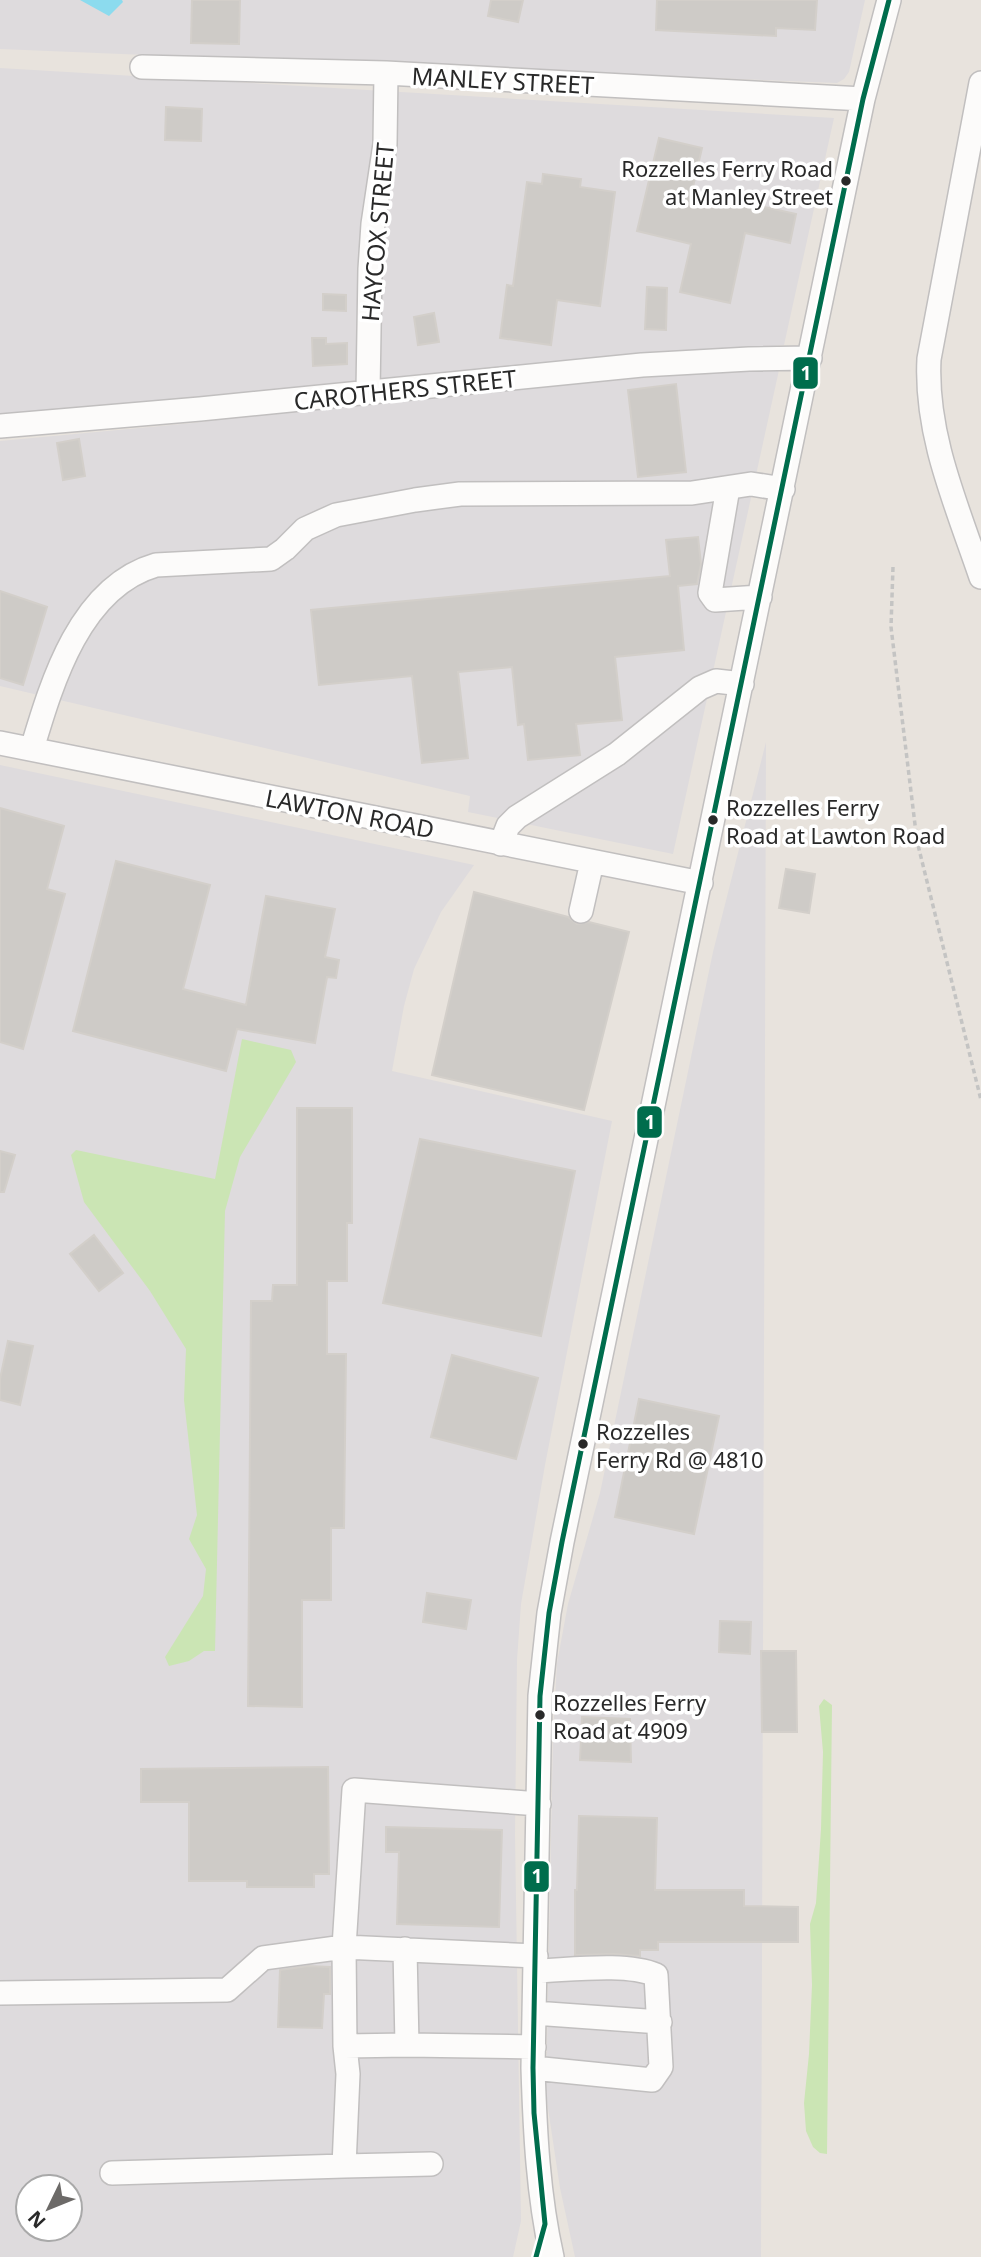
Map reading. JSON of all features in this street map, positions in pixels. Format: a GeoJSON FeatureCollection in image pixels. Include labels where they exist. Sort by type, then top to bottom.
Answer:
{"type":"FeatureCollection","features":[{"type":"Feature","properties":{"kind":"street"},"geometry":{"type":"LineString","coordinates":[[552,2257],[545,2224],[534,2113],[533,2058],[540,1696],[549,1613],[559,1554],[863,99],[889,0]]}},
{"type":"Feature","properties":{"kind":"street","name":"MANLEY STREET"},"geometry":{"type":"LineString","coordinates":[[142,67],[386,73],[863,99]]}},
{"type":"Feature","properties":{"kind":"street","name":"HAYCOX STREET"},"geometry":{"type":"LineString","coordinates":[[368,391],[370,269],[373,224],[385,144],[386,73]]}},
{"type":"Feature","properties":{"kind":"street"},"geometry":{"type":"LineString","coordinates":[[981,83],[929,359],[928,388],[936,438],[981,577]]}},
{"type":"Feature","properties":{"kind":"street","name":"CAROTHERS STREET"},"geometry":{"type":"LineString","coordinates":[[0,426],[200,410],[642,365],[810,358]]}},
{"type":"Feature","properties":{"kind":"street"},"geometry":{"type":"LineString","coordinates":[[32,749],[68,647],[96,606],[118,585],[141,570],[156,565],[271,559],[305,529],[336,515],[460,494],[692,493],[751,484],[783,489]]}},
{"type":"Feature","properties":{"kind":"street"},"geometry":{"type":"LineString","coordinates":[[728,488],[710,593],[715,600],[760,597]]}},
{"type":"Feature","properties":{"kind":"street"},"geometry":{"type":"LineString","coordinates":[[501,844],[508,826],[517,817],[617,754],[700,688],[716,681],[742,684]]}},
{"type":"Feature","properties":{"kind":"street","name":"LAWTON ROAD"},"geometry":{"type":"LineString","coordinates":[[0,743],[701,883]]}},
{"type":"Feature","properties":{"kind":"street"},"geometry":{"type":"LineString","coordinates":[[581,911],[592,862]]}},
{"type":"Feature","properties":{"kind":"street"},"geometry":{"type":"LineString","coordinates":[[344,2166],[348,2074],[345,2046],[344,1947],[354,1790],[539,1804]]}},
{"type":"Feature","properties":{"kind":"street"},"geometry":{"type":"LineString","coordinates":[[0,1993],[226,1990],[263,1958],[344,1947],[405,1949],[536,1964],[628,1969],[656,1975],[661,2067],[652,2080],[533,2058],[407,2045],[345,2046]]}},
{"type":"Feature","properties":{"kind":"street"},"geometry":{"type":"LineString","coordinates":[[405,1949],[407,2045]]}},
{"type":"Feature","properties":{"kind":"street"},"geometry":{"type":"LineString","coordinates":[[534,2013],[660,2022]]}},
{"type":"Feature","properties":{"kind":"street"},"geometry":{"type":"LineString","coordinates":[[112,2174],[431,2164]]}},
{"type":"Feature","properties":{"kind":"street"},"geometry":{"type":"LineString","coordinates":[[536,2257],[545,2224]]}},
{"type":"Feature","properties":{"kind":"path"},"geometry":{"type":"LineString","coordinates":[[892,567],[891,626],[917,841],[981,1100]]}},
{"type":"Feature","properties":{"kind":"shaded area"},"geometry":{"type":"Polygon","coordinates":[[[0,0],[865,0],[849,72],[837,83],[0,49],[0,0]]]}},
{"type":"Feature","properties":{"kind":"shaded area"},"geometry":{"type":"Polygon","coordinates":[[[0,68],[834,118],[784,345],[0,420],[0,68]]]}},
{"type":"Feature","properties":{"kind":"shaded area"},"geometry":{"type":"Polygon","coordinates":[[[779,370],[673,854],[468,812],[470,796],[0,686],[0,441],[193,423],[367,401],[691,374],[779,370]]]}},
{"type":"Feature","properties":{"kind":"shaded area"},"geometry":{"type":"Polygon","coordinates":[[[766,742],[761,2257],[575,2257],[560,2188],[546,2095],[553,1737],[557,1663],[568,1604],[600,1493],[713,952],[766,742]]]}},
{"type":"Feature","properties":{"kind":"shaded area"},"geometry":{"type":"Polygon","coordinates":[[[0,765],[474,865],[441,912],[414,969],[392,1071],[612,1121],[545,1465],[521,1604],[517,1660],[515,1834],[521,2221],[513,2257],[0,2257],[0,765]]]}},
{"type":"Feature","properties":{"kind":"green space"},"geometry":{"type":"Polygon","coordinates":[[[242,1039],[291,1050],[296,1062],[240,1157],[225,1211],[215,1651],[204,1651],[189,1661],[169,1666],[165,1657],[203,1596],[206,1569],[189,1539],[197,1515],[184,1400],[186,1349],[150,1291],[84,1202],[71,1155],[76,1150],[215,1179],[242,1039]]]}},
{"type":"Feature","properties":{"kind":"green space"},"geometry":{"type":"Polygon","coordinates":[[[824,1699],[832,1705],[827,2154],[820,2153],[813,2147],[806,2131],[804,2103],[812,1985],[810,1924],[816,1903],[821,1829],[823,1752],[819,1706],[824,1699]]]}},
{"type":"Feature","properties":{"kind":"water"},"geometry":{"type":"Polygon","coordinates":[[[80,0],[122,0],[123,2],[109,16],[80,0]]]}},
{"type":"Feature","properties":{"kind":"building"},"geometry":{"type":"Polygon","coordinates":[[[192,0],[240,0],[239,44],[191,43],[192,0]]]}},
{"type":"Feature","properties":{"kind":"building"},"geometry":{"type":"Polygon","coordinates":[[[491,0],[523,0],[518,22],[488,16],[491,0]]]}},
{"type":"Feature","properties":{"kind":"building"},"geometry":{"type":"Polygon","coordinates":[[[657,0],[817,0],[815,30],[776,28],[776,36],[656,30],[657,0]]]}},
{"type":"Feature","properties":{"kind":"building"},"geometry":{"type":"Polygon","coordinates":[[[166,107],[202,109],[201,141],[165,140],[166,107]]]}},
{"type":"Feature","properties":{"kind":"building"},"geometry":{"type":"Polygon","coordinates":[[[659,138],[702,148],[692,191],[796,214],[790,243],[745,233],[730,303],[680,292],[691,244],[637,231],[659,138]]]}},
{"type":"Feature","properties":{"kind":"building"},"geometry":{"type":"Polygon","coordinates":[[[543,174],[581,179],[580,187],[615,192],[600,306],[557,300],[551,345],[500,338],[507,285],[513,286],[527,182],[542,184],[543,174]]]}},
{"type":"Feature","properties":{"kind":"building"},"geometry":{"type":"Polygon","coordinates":[[[647,287],[667,288],[666,330],[645,329],[647,287]]]}},
{"type":"Feature","properties":{"kind":"building"},"geometry":{"type":"Polygon","coordinates":[[[323,294],[346,295],[346,311],[323,310],[323,294]]]}},
{"type":"Feature","properties":{"kind":"building"},"geometry":{"type":"Polygon","coordinates":[[[434,313],[439,342],[418,345],[414,317],[434,313]]]}},
{"type":"Feature","properties":{"kind":"building"},"geometry":{"type":"Polygon","coordinates":[[[312,338],[326,338],[326,344],[347,343],[347,364],[313,366],[312,338]]]}},
{"type":"Feature","properties":{"kind":"building"},"geometry":{"type":"Polygon","coordinates":[[[676,384],[686,472],[638,477],[628,390],[676,384]]]}},
{"type":"Feature","properties":{"kind":"building"},"geometry":{"type":"Polygon","coordinates":[[[79,439],[85,476],[63,480],[57,443],[79,439]]]}},
{"type":"Feature","properties":{"kind":"building"},"geometry":{"type":"Polygon","coordinates":[[[698,537],[701,564],[697,584],[678,586],[684,650],[615,657],[622,720],[576,724],[580,755],[528,760],[524,724],[518,725],[512,667],[458,672],[468,758],[422,763],[412,676],[319,685],[311,610],[670,576],[666,540],[698,537]]]}},
{"type":"Feature","properties":{"kind":"building"},"geometry":{"type":"Polygon","coordinates":[[[0,591],[47,607],[23,685],[0,678],[0,591]]]}},
{"type":"Feature","properties":{"kind":"building"},"geometry":{"type":"Polygon","coordinates":[[[0,808],[64,826],[47,889],[65,894],[23,1049],[0,1042],[0,808]]]}},
{"type":"Feature","properties":{"kind":"building"},"geometry":{"type":"Polygon","coordinates":[[[116,861],[210,885],[183,989],[246,1005],[266,896],[335,909],[325,957],[339,960],[336,978],[327,977],[315,1043],[237,1029],[226,1071],[73,1031],[116,861]]]}},
{"type":"Feature","properties":{"kind":"building"},"geometry":{"type":"Polygon","coordinates":[[[786,869],[815,874],[809,913],[779,908],[786,869]]]}},
{"type":"Feature","properties":{"kind":"building"},"geometry":{"type":"Polygon","coordinates":[[[474,892],[568,917],[577,924],[589,922],[629,932],[584,1110],[432,1075],[474,892]]]}},
{"type":"Feature","properties":{"kind":"building"},"geometry":{"type":"Polygon","coordinates":[[[297,1108],[352,1108],[352,1223],[347,1223],[347,1281],[327,1281],[327,1354],[346,1354],[344,1528],[331,1528],[331,1600],[302,1600],[302,1707],[248,1706],[251,1301],[272,1301],[273,1285],[297,1285],[297,1108]]]}},
{"type":"Feature","properties":{"kind":"building"},"geometry":{"type":"Polygon","coordinates":[[[420,1139],[575,1171],[541,1336],[383,1303],[420,1139]]]}},
{"type":"Feature","properties":{"kind":"building"},"geometry":{"type":"Polygon","coordinates":[[[0,1151],[15,1155],[4,1192],[0,1192],[0,1151]]]}},
{"type":"Feature","properties":{"kind":"building"},"geometry":{"type":"Polygon","coordinates":[[[94,1235],[123,1273],[99,1291],[70,1254],[94,1235]]]}},
{"type":"Feature","properties":{"kind":"building"},"geometry":{"type":"Polygon","coordinates":[[[8,1341],[33,1346],[20,1405],[0,1400],[0,1379],[8,1341]]]}},
{"type":"Feature","properties":{"kind":"building"},"geometry":{"type":"Polygon","coordinates":[[[452,1355],[538,1378],[516,1459],[431,1437],[452,1355]]]}},
{"type":"Feature","properties":{"kind":"building"},"geometry":{"type":"Polygon","coordinates":[[[639,1399],[719,1416],[694,1534],[615,1517],[639,1399]]]}},
{"type":"Feature","properties":{"kind":"building"},"geometry":{"type":"Polygon","coordinates":[[[427,1593],[471,1600],[466,1629],[423,1622],[427,1593]]]}},
{"type":"Feature","properties":{"kind":"building"},"geometry":{"type":"Polygon","coordinates":[[[720,1621],[751,1622],[750,1654],[719,1652],[720,1621]]]}},
{"type":"Feature","properties":{"kind":"building"},"geometry":{"type":"Polygon","coordinates":[[[761,1651],[796,1651],[797,1732],[762,1732],[761,1651]]]}},
{"type":"Feature","properties":{"kind":"building"},"geometry":{"type":"Polygon","coordinates":[[[582,1717],[630,1719],[631,1762],[580,1760],[582,1717]]]}},
{"type":"Feature","properties":{"kind":"building"},"geometry":{"type":"Polygon","coordinates":[[[328,1767],[329,1874],[314,1874],[314,1887],[247,1887],[247,1881],[189,1881],[189,1802],[141,1802],[141,1769],[328,1767]]]}},
{"type":"Feature","properties":{"kind":"building"},"geometry":{"type":"Polygon","coordinates":[[[579,1816],[657,1818],[655,1890],[744,1890],[744,1906],[798,1907],[798,1942],[658,1942],[658,1950],[640,1950],[640,1956],[575,1955],[579,1816]]]}},
{"type":"Feature","properties":{"kind":"building"},"geometry":{"type":"Polygon","coordinates":[[[386,1827],[502,1830],[499,1927],[397,1924],[399,1852],[386,1852],[386,1827]]]}},
{"type":"Feature","properties":{"kind":"building"},"geometry":{"type":"Polygon","coordinates":[[[308,1966],[330,1967],[330,1994],[324,1994],[322,2028],[278,2027],[280,1970],[308,1966]]]}},
{"type":"Feature","properties":{"kind":"transit line","name":"1"},"geometry":{"type":"LineString","coordinates":[[536,2257],[545,2224],[534,2113],[533,2068],[540,1696],[549,1613],[863,99],[889,0]]}},
{"type":"Feature","properties":{"kind":"place","name":"Rozzelles Ferry Road at Manley Street"},"geometry":{"type":"Point","coordinates":[846,181]}},
{"type":"Feature","properties":{"kind":"place","name":"Rozzelles Ferry Road at Lawton Road"},"geometry":{"type":"Point","coordinates":[713,820]}},
{"type":"Feature","properties":{"kind":"place","name":"Rozzelles Ferry Rd @ 4810"},"geometry":{"type":"Point","coordinates":[583,1444]}},
{"type":"Feature","properties":{"kind":"place","name":"Rozzelles Ferry Road at 4909"},"geometry":{"type":"Point","coordinates":[540,1715]}}]}
